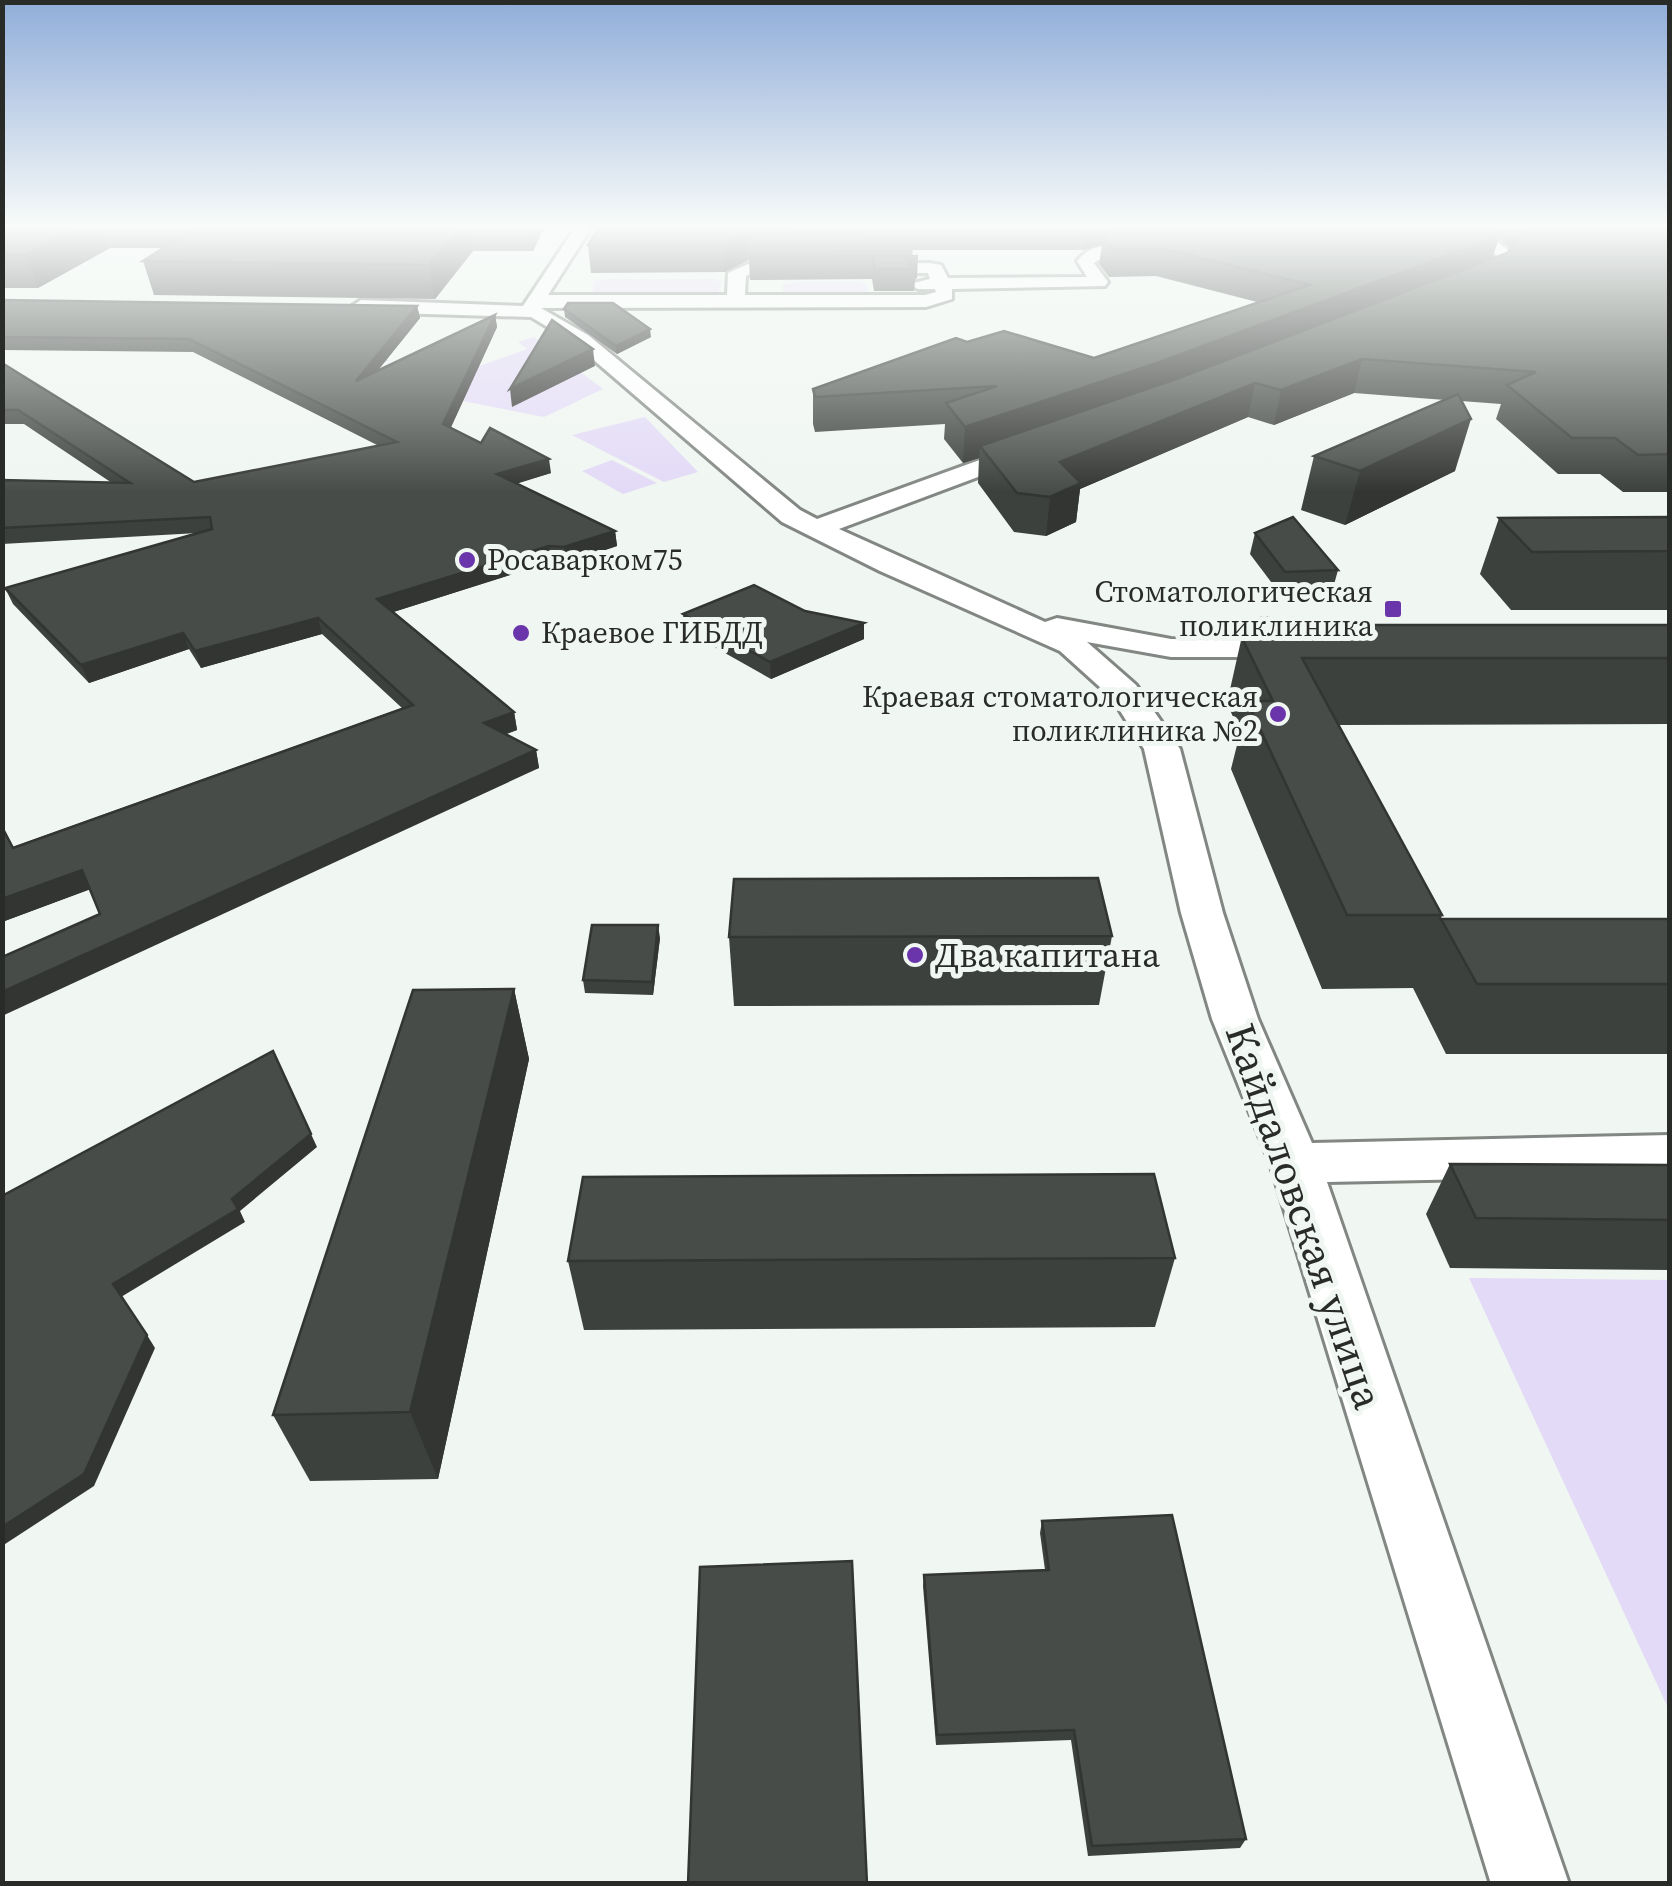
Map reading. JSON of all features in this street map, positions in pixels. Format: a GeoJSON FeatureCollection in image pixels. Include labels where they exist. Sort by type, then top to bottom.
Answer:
{"type":"FeatureCollection","features":[{"type":"Feature","properties":{"kind":"street"},"geometry":{"type":"LineString","coordinates":[[548,316],[662,404],[772,503],[814,530],[1003,612],[1085,634],[1171,648],[1322,648]]}},
{"type":"Feature","properties":{"kind":"street"},"geometry":{"type":"LineString","coordinates":[[814,530],[1062,438]]}},
{"type":"Feature","properties":{"kind":"street","name":"Кайдаловская улица"},"geometry":{"type":"LineString","coordinates":[[1003,612],[1071,644],[1100,666],[1124,692],[1162,749],[1202,913],[1235,1019],[1295,1163],[1530,1884]]}},
{"type":"Feature","properties":{"kind":"street"},"geometry":{"type":"LineString","coordinates":[[1295,1163],[1670,1155]]}},
{"type":"Feature","properties":{"kind":"shaded area"},"geometry":{"type":"Polygon","coordinates":[[[534,337],[603,389],[544,417],[407,390],[301,360],[390,360],[372,368],[420,387],[527,349],[518,342],[534,337]]]}},
{"type":"Feature","properties":{"kind":"shaded area"},"geometry":{"type":"Polygon","coordinates":[[[645,417],[698,472],[664,482],[572,435],[645,417]]]}},
{"type":"Feature","properties":{"kind":"shaded area"},"geometry":{"type":"Polygon","coordinates":[[[612,460],[657,483],[623,494],[582,471],[612,460]]]}},
{"type":"Feature","properties":{"kind":"shaded area"},"geometry":{"type":"Polygon","coordinates":[[[1469,1278],[1669,1280],[1669,1710],[1469,1278]]]}},
{"type":"Feature","properties":{"kind":"building"},"geometry":{"type":"Polygon","coordinates":[[[2,316],[409,316],[356,381],[495,316],[443,424],[481,443],[490,428],[549,459],[497,474],[615,531],[564,547],[549,546],[377,599],[514,712],[484,723],[536,750],[2,992],[2,957],[100,914],[82,870],[2,899],[2,827],[13,848],[413,705],[318,618],[195,651],[183,633],[81,665],[5,588],[212,529],[210,517],[2,528],[2,480],[130,483],[18,410],[2,410],[2,363],[194,482],[397,442],[189,339],[2,337],[2,316]]]}},
{"type":"Feature","properties":{"kind":"building"},"geometry":{"type":"Polygon","coordinates":[[[574,316],[632,316],[650,329],[616,346],[574,316]]]}},
{"type":"Feature","properties":{"kind":"building"},"geometry":{"type":"Polygon","coordinates":[[[1218,316],[1284,316],[965,427],[946,403],[997,386],[815,397],[813,389],[956,338],[967,342],[1004,331],[1094,358],[1218,316]]]}},
{"type":"Feature","properties":{"kind":"building"},"geometry":{"type":"Polygon","coordinates":[[[1342,316],[1670,316],[1670,454],[1638,455],[1615,438],[1572,438],[1507,385],[1536,372],[1362,359],[1281,390],[1255,383],[1060,462],[1081,483],[1050,497],[1017,493],[980,446],[1179,378],[1342,316]]]}},
{"type":"Feature","properties":{"kind":"building"},"geometry":{"type":"Polygon","coordinates":[[[552,320],[593,349],[510,389],[552,320]]]}},
{"type":"Feature","properties":{"kind":"building"},"geometry":{"type":"Polygon","coordinates":[[[1458,394],[1471,419],[1360,471],[1314,456],[1458,394]]]}},
{"type":"Feature","properties":{"kind":"building"},"geometry":{"type":"Polygon","coordinates":[[[1293,517],[1338,570],[1285,572],[1255,533],[1293,517]]]}},
{"type":"Feature","properties":{"kind":"building"},"geometry":{"type":"Polygon","coordinates":[[[1670,517],[1670,551],[1532,552],[1499,518],[1670,517]]]}},
{"type":"Feature","properties":{"kind":"building"},"geometry":{"type":"Polygon","coordinates":[[[754,585],[805,611],[864,623],[770,662],[683,614],[754,585]]]}},
{"type":"Feature","properties":{"kind":"building"},"geometry":{"type":"Polygon","coordinates":[[[1246,618],[1325,618],[1330,625],[1670,625],[1670,658],[1302,658],[1442,915],[1347,915],[1247,701],[1273,701],[1242,638],[1256,638],[1246,618]]]}},
{"type":"Feature","properties":{"kind":"building"},"geometry":{"type":"Polygon","coordinates":[[[1098,878],[1112,936],[729,937],[734,879],[1098,878]]]}},
{"type":"Feature","properties":{"kind":"building"},"geometry":{"type":"Polygon","coordinates":[[[1441,919],[1670,919],[1670,984],[1477,984],[1441,919]]]}},
{"type":"Feature","properties":{"kind":"building"},"geometry":{"type":"Polygon","coordinates":[[[592,925],[658,925],[652,982],[583,980],[592,925]]]}},
{"type":"Feature","properties":{"kind":"building"},"geometry":{"type":"Polygon","coordinates":[[[514,989],[410,1412],[273,1415],[413,990],[514,989]]]}},
{"type":"Feature","properties":{"kind":"building"},"geometry":{"type":"Polygon","coordinates":[[[273,1051],[311,1134],[232,1199],[238,1209],[113,1284],[147,1335],[84,1474],[2,1527],[2,1196],[273,1051]]]}},
{"type":"Feature","properties":{"kind":"building"},"geometry":{"type":"Polygon","coordinates":[[[1450,1164],[1670,1165],[1670,1220],[1476,1218],[1450,1164]]]}},
{"type":"Feature","properties":{"kind":"building"},"geometry":{"type":"Polygon","coordinates":[[[1154,1174],[1175,1258],[568,1261],[583,1177],[1154,1174]]]}},
{"type":"Feature","properties":{"kind":"building"},"geometry":{"type":"Polygon","coordinates":[[[1172,1515],[1246,1839],[1092,1846],[1074,1730],[937,1735],[924,1575],[1049,1570],[1042,1521],[1172,1515]]]}},
{"type":"Feature","properties":{"kind":"building"},"geometry":{"type":"Polygon","coordinates":[[[852,1561],[867,1884],[688,1884],[700,1567],[852,1561]]]}},
{"type":"Feature","properties":{"kind":"place","name":"Росаварком75"},"geometry":{"type":"Point","coordinates":[467,560]}},
{"type":"Feature","properties":{"kind":"place","name":"Стоматологическая поликлиника"},"geometry":{"type":"Point","coordinates":[1393,609]}},
{"type":"Feature","properties":{"kind":"place","name":"Краевое ГИБДД"},"geometry":{"type":"Point","coordinates":[521,633]}},
{"type":"Feature","properties":{"kind":"place","name":"Краевая стоматологическая поликлиника №2"},"geometry":{"type":"Point","coordinates":[1278,714]}},
{"type":"Feature","properties":{"kind":"place","name":"Два капитана"},"geometry":{"type":"Point","coordinates":[915,955]}}]}
